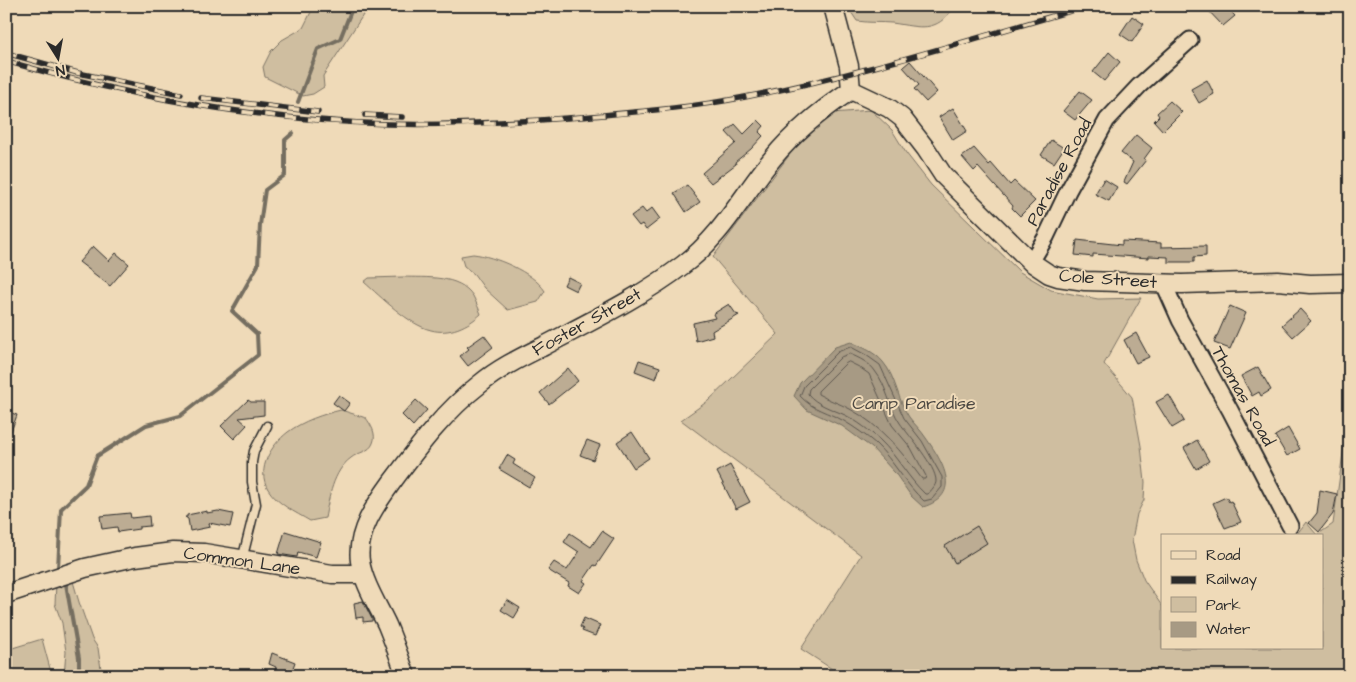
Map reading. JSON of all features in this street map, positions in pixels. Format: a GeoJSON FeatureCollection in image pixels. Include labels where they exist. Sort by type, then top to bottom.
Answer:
{"type":"FeatureCollection","features":[{"type":"Feature","properties":{"kind":"street"},"geometry":{"type":"LineString","coordinates":[[833,6],[849,66],[852,90]]}},
{"type":"Feature","properties":{"kind":"street","name":"Paradise Road"},"geometry":{"type":"LineString","coordinates":[[1031,262],[1107,120],[1139,86],[1190,40]]}},
{"type":"Feature","properties":{"kind":"street","name":"Cole Street"},"geometry":{"type":"LineString","coordinates":[[852,90],[889,108],[902,118],[943,175],[1031,262],[1041,270],[1058,277],[1085,281],[1164,284],[1278,281],[1310,284],[1350,283]]}},
{"type":"Feature","properties":{"kind":"street","name":"Foster Street"},"geometry":{"type":"LineString","coordinates":[[406,676],[388,628],[363,574],[360,559],[361,545],[367,523],[381,497],[443,418],[481,383],[511,363],[640,292],[684,265],[707,245],[774,157],[813,119],[852,90]]}},
{"type":"Feature","properties":{"kind":"street","name":"Thomas Road"},"geometry":{"type":"LineString","coordinates":[[1164,284],[1180,320],[1230,410],[1290,526]]}},
{"type":"Feature","properties":{"kind":"street","name":"Common Lane"},"geometry":{"type":"LineString","coordinates":[[6,594],[60,576],[135,557],[173,552],[204,553],[332,574],[363,574]]}},
{"type":"Feature","properties":{"kind":"lane"},"geometry":{"type":"LineString","coordinates":[[242,560],[256,504],[252,482],[252,462],[257,445],[267,426]]}},
{"type":"Feature","properties":{"kind":"green space"},"geometry":{"type":"Polygon","coordinates":[[[314,6],[369,6],[323,76],[324,87],[313,94],[303,96],[265,77],[263,67],[271,51],[282,40],[303,28],[314,6]]]}},
{"type":"Feature","properties":{"kind":"green space"},"geometry":{"type":"Polygon","coordinates":[[[847,6],[954,7],[947,16],[934,25],[919,27],[857,21],[847,6]]]}},
{"type":"Feature","properties":{"kind":"green space","name":"Camp Paradise"},"geometry":{"type":"Polygon","coordinates":[[[871,110],[892,130],[906,153],[931,185],[1020,272],[1051,290],[1098,299],[1141,298],[1104,364],[1132,397],[1145,482],[1144,500],[1137,514],[1132,540],[1136,560],[1144,580],[1161,605],[1161,650],[1324,650],[1324,534],[1318,534],[1333,524],[1345,439],[1350,431],[1350,676],[843,676],[801,649],[861,555],[681,420],[708,401],[778,334],[713,257],[796,146],[832,113],[871,110]]]}},
{"type":"Feature","properties":{"kind":"green space"},"geometry":{"type":"Polygon","coordinates":[[[473,254],[491,258],[522,271],[532,277],[545,291],[538,302],[508,310],[464,266],[461,256],[473,254]]]}},
{"type":"Feature","properties":{"kind":"green space"},"geometry":{"type":"Polygon","coordinates":[[[369,278],[441,279],[459,284],[473,296],[481,314],[458,328],[445,331],[431,330],[405,317],[364,282],[369,278]]]}},
{"type":"Feature","properties":{"kind":"green space"},"geometry":{"type":"Polygon","coordinates":[[[341,410],[366,418],[373,430],[374,440],[367,450],[351,458],[340,470],[333,485],[325,518],[310,521],[276,499],[268,489],[264,473],[267,458],[282,437],[300,424],[341,410]]]}},
{"type":"Feature","properties":{"kind":"green space","name":"Camp Paradise"},"geometry":{"type":"Polygon","coordinates":[[[1306,522],[1316,534],[1297,534],[1306,522]]]}},
{"type":"Feature","properties":{"kind":"green space"},"geometry":{"type":"Polygon","coordinates":[[[72,578],[92,639],[98,648],[102,676],[64,676],[66,652],[62,623],[55,604],[56,583],[72,578]]]}},
{"type":"Feature","properties":{"kind":"green space"},"geometry":{"type":"Polygon","coordinates":[[[42,639],[52,676],[6,676],[6,650],[42,639]]]}},
{"type":"Feature","properties":{"kind":"water"},"geometry":{"type":"Polygon","coordinates":[[[851,342],[880,358],[891,375],[905,411],[938,457],[946,477],[946,486],[943,495],[935,502],[923,507],[911,496],[895,473],[872,448],[842,426],[807,410],[794,396],[800,383],[835,347],[851,342]]]}},
{"type":"Feature","properties":{"kind":"building"},"geometry":{"type":"Polygon","coordinates":[[[1204,6],[1226,6],[1235,16],[1223,26],[1204,6]]]}},
{"type":"Feature","properties":{"kind":"building"},"geometry":{"type":"Polygon","coordinates":[[[1132,16],[1144,24],[1132,42],[1120,34],[1132,16]]]}},
{"type":"Feature","properties":{"kind":"building"},"geometry":{"type":"Polygon","coordinates":[[[1109,52],[1120,62],[1104,81],[1093,72],[1109,52]]]}},
{"type":"Feature","properties":{"kind":"building"},"geometry":{"type":"Polygon","coordinates":[[[910,61],[937,92],[926,102],[914,89],[919,85],[903,67],[910,61]]]}},
{"type":"Feature","properties":{"kind":"building"},"geometry":{"type":"Polygon","coordinates":[[[1207,80],[1214,94],[1199,103],[1191,89],[1207,80]]]}},
{"type":"Feature","properties":{"kind":"building"},"geometry":{"type":"Polygon","coordinates":[[[1080,91],[1092,100],[1075,120],[1063,111],[1080,91]]]}},
{"type":"Feature","properties":{"kind":"building"},"geometry":{"type":"Polygon","coordinates":[[[1170,101],[1182,112],[1163,131],[1154,121],[1159,116],[1157,113],[1170,101]]]}},
{"type":"Feature","properties":{"kind":"building"},"geometry":{"type":"Polygon","coordinates":[[[953,108],[967,131],[953,140],[939,117],[953,108]]]}},
{"type":"Feature","properties":{"kind":"building"},"geometry":{"type":"Polygon","coordinates":[[[758,120],[764,126],[759,132],[763,136],[735,162],[736,164],[711,183],[702,173],[736,143],[726,132],[735,124],[744,134],[758,120]]]}},
{"type":"Feature","properties":{"kind":"building"},"geometry":{"type":"Polygon","coordinates":[[[1136,135],[1152,148],[1144,159],[1146,160],[1127,184],[1124,182],[1133,162],[1121,153],[1136,135]]]}},
{"type":"Feature","properties":{"kind":"building"},"geometry":{"type":"Polygon","coordinates":[[[1051,140],[1064,148],[1054,163],[1041,155],[1051,140]]]}},
{"type":"Feature","properties":{"kind":"building"},"geometry":{"type":"Polygon","coordinates":[[[974,148],[989,165],[991,163],[1010,185],[1014,181],[1035,201],[1020,216],[978,167],[974,171],[962,157],[974,148]]]}},
{"type":"Feature","properties":{"kind":"building"},"geometry":{"type":"Polygon","coordinates":[[[1104,179],[1117,187],[1109,201],[1095,194],[1104,179]]]}},
{"type":"Feature","properties":{"kind":"building"},"geometry":{"type":"Polygon","coordinates":[[[687,185],[700,202],[686,212],[674,193],[687,185]]]}},
{"type":"Feature","properties":{"kind":"building"},"geometry":{"type":"Polygon","coordinates":[[[642,208],[646,213],[652,208],[660,219],[646,230],[642,224],[639,226],[631,216],[642,208]]]}},
{"type":"Feature","properties":{"kind":"building"},"geometry":{"type":"Polygon","coordinates":[[[1077,240],[1122,245],[1122,241],[1161,243],[1161,247],[1206,246],[1206,256],[1194,257],[1194,262],[1168,262],[1168,257],[1149,256],[1149,258],[1093,254],[1093,257],[1075,255],[1077,240]]]}},
{"type":"Feature","properties":{"kind":"building"},"geometry":{"type":"Polygon","coordinates":[[[93,246],[109,261],[116,253],[129,264],[110,286],[79,262],[93,246]]]}},
{"type":"Feature","properties":{"kind":"building"},"geometry":{"type":"Polygon","coordinates":[[[568,277],[580,283],[576,291],[564,285],[568,277]]]}},
{"type":"Feature","properties":{"kind":"building"},"geometry":{"type":"Polygon","coordinates":[[[729,304],[736,314],[739,315],[712,331],[713,336],[696,341],[693,323],[715,318],[713,314],[729,304]]]}},
{"type":"Feature","properties":{"kind":"building"},"geometry":{"type":"Polygon","coordinates":[[[1230,306],[1246,313],[1230,349],[1214,343],[1230,306]]]}},
{"type":"Feature","properties":{"kind":"building"},"geometry":{"type":"Polygon","coordinates":[[[1300,309],[1311,321],[1293,337],[1282,325],[1300,309]]]}},
{"type":"Feature","properties":{"kind":"building"},"geometry":{"type":"Polygon","coordinates":[[[1136,333],[1149,357],[1136,363],[1124,340],[1136,333]]]}},
{"type":"Feature","properties":{"kind":"building"},"geometry":{"type":"Polygon","coordinates":[[[484,335],[493,347],[468,366],[460,356],[469,349],[467,347],[484,335]]]}},
{"type":"Feature","properties":{"kind":"building"},"geometry":{"type":"Polygon","coordinates":[[[639,360],[660,367],[656,379],[635,371],[639,360]]]}},
{"type":"Feature","properties":{"kind":"building"},"geometry":{"type":"Polygon","coordinates":[[[1258,367],[1271,390],[1261,396],[1259,392],[1252,396],[1241,376],[1258,367]]]}},
{"type":"Feature","properties":{"kind":"building"},"geometry":{"type":"Polygon","coordinates":[[[568,368],[578,381],[549,404],[540,393],[568,368]]]}},
{"type":"Feature","properties":{"kind":"building"},"geometry":{"type":"Polygon","coordinates":[[[339,395],[350,403],[344,411],[333,403],[339,395]]]}},
{"type":"Feature","properties":{"kind":"building"},"geometry":{"type":"Polygon","coordinates":[[[1169,395],[1184,421],[1172,428],[1156,402],[1169,395]]]}},
{"type":"Feature","properties":{"kind":"building"},"geometry":{"type":"Polygon","coordinates":[[[248,400],[251,402],[264,402],[264,415],[239,418],[247,425],[234,439],[221,426],[248,400]]]}},
{"type":"Feature","properties":{"kind":"building"},"geometry":{"type":"Polygon","coordinates":[[[416,400],[427,410],[413,426],[402,415],[416,400]]]}},
{"type":"Feature","properties":{"kind":"building"},"geometry":{"type":"Polygon","coordinates":[[[6,411],[17,415],[8,440],[6,440],[6,411]]]}},
{"type":"Feature","properties":{"kind":"building"},"geometry":{"type":"Polygon","coordinates":[[[1288,428],[1300,449],[1287,456],[1275,436],[1288,428]]]}},
{"type":"Feature","properties":{"kind":"building"},"geometry":{"type":"Polygon","coordinates":[[[632,432],[649,458],[634,468],[617,442],[632,432]]]}},
{"type":"Feature","properties":{"kind":"building"},"geometry":{"type":"Polygon","coordinates":[[[587,440],[600,445],[593,460],[580,455],[587,440]]]}},
{"type":"Feature","properties":{"kind":"building"},"geometry":{"type":"Polygon","coordinates":[[[1197,440],[1209,461],[1196,469],[1184,448],[1197,440]]]}},
{"type":"Feature","properties":{"kind":"building"},"geometry":{"type":"Polygon","coordinates":[[[507,455],[515,460],[513,464],[535,478],[529,487],[499,469],[507,455]]]}},
{"type":"Feature","properties":{"kind":"building"},"geometry":{"type":"Polygon","coordinates":[[[730,465],[750,502],[736,509],[717,472],[730,465]]]}},
{"type":"Feature","properties":{"kind":"building"},"geometry":{"type":"Polygon","coordinates":[[[1320,490],[1337,494],[1333,514],[1319,532],[1309,523],[1317,513],[1320,490]]]}},
{"type":"Feature","properties":{"kind":"building"},"geometry":{"type":"Polygon","coordinates":[[[1226,497],[1229,502],[1231,501],[1241,522],[1225,528],[1213,503],[1226,497]]]}},
{"type":"Feature","properties":{"kind":"building"},"geometry":{"type":"Polygon","coordinates":[[[207,511],[207,513],[218,511],[233,514],[230,527],[209,523],[210,527],[190,531],[188,519],[185,517],[207,511]]]}},
{"type":"Feature","properties":{"kind":"building"},"geometry":{"type":"Polygon","coordinates":[[[130,513],[131,518],[149,516],[150,526],[118,532],[117,527],[102,529],[100,516],[130,513]]]}},
{"type":"Feature","properties":{"kind":"building"},"geometry":{"type":"Polygon","coordinates":[[[977,526],[987,543],[955,563],[945,546],[977,526]]]}},
{"type":"Feature","properties":{"kind":"building"},"geometry":{"type":"Polygon","coordinates":[[[285,531],[321,542],[316,557],[298,552],[297,557],[278,554],[285,531]]]}},
{"type":"Feature","properties":{"kind":"building"},"geometry":{"type":"Polygon","coordinates":[[[602,531],[614,539],[596,566],[594,565],[583,581],[586,583],[579,593],[568,586],[569,583],[548,570],[554,562],[567,570],[579,552],[564,542],[570,533],[591,547],[602,531]]]}},
{"type":"Feature","properties":{"kind":"building"},"geometry":{"type":"Polygon","coordinates":[[[507,600],[520,608],[514,618],[501,610],[507,600]]]}},
{"type":"Feature","properties":{"kind":"building"},"geometry":{"type":"Polygon","coordinates":[[[363,601],[372,621],[363,622],[363,617],[356,618],[354,603],[363,601]]]}},
{"type":"Feature","properties":{"kind":"building"},"geometry":{"type":"Polygon","coordinates":[[[584,618],[600,625],[595,636],[582,631],[583,629],[580,627],[584,618]]]}},
{"type":"Feature","properties":{"kind":"building"},"geometry":{"type":"Polygon","coordinates":[[[272,653],[295,662],[290,676],[280,676],[274,673],[276,667],[269,664],[272,653]]]}},
{"type":"Feature","properties":{"kind":"waterway"},"geometry":{"type":"LineString","coordinates":[[298,102],[318,49],[340,39],[353,6]]}},
{"type":"Feature","properties":{"kind":"waterway"},"geometry":{"type":"LineString","coordinates":[[59,571],[61,509],[86,485],[97,456],[146,425],[180,416],[258,355],[257,334],[232,311],[258,265],[260,225],[265,190],[285,175],[285,140],[293,133]]}},
{"type":"Feature","properties":{"kind":"waterway"},"geometry":{"type":"LineString","coordinates":[[64,580],[79,658],[79,676]]}},
{"type":"Feature","properties":{"kind":"railway"},"geometry":{"type":"LineString","coordinates":[[6,61],[147,96],[290,118],[387,124],[508,122],[663,109],[745,97],[874,67],[1088,6]]}},
{"type":"Feature","properties":{"kind":"railway"},"geometry":{"type":"LineString","coordinates":[[6,53],[78,73],[181,94]]}},
{"type":"Feature","properties":{"kind":"railway"},"geometry":{"type":"LineString","coordinates":[[201,98],[318,112]]}},
{"type":"Feature","properties":{"kind":"railway"},"geometry":{"type":"LineString","coordinates":[[365,115],[402,117]]}}]}
